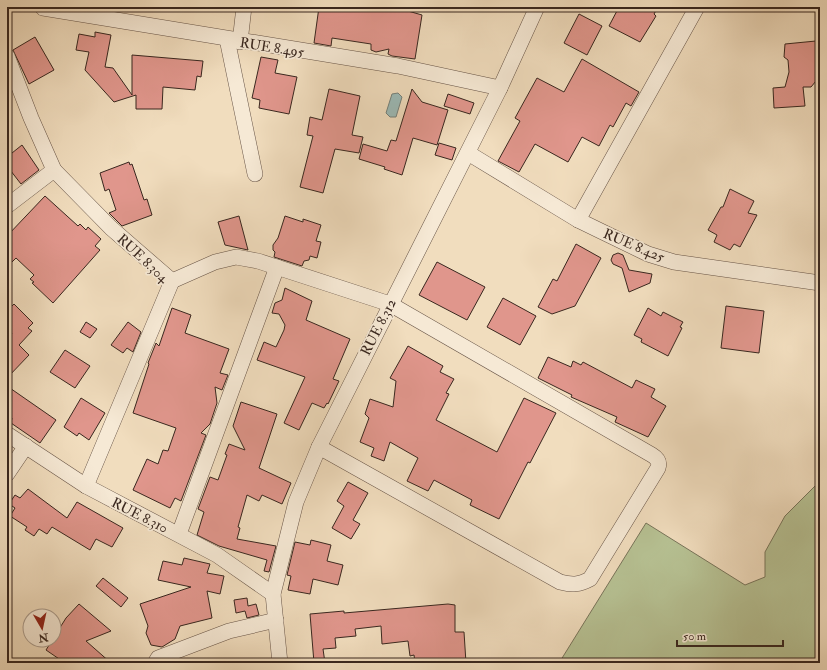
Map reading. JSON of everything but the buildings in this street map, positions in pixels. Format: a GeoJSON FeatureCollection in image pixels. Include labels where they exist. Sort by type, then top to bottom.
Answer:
{"type":"FeatureCollection","features":[{"type":"Feature","properties":{"kind":"street"},"geometry":{"type":"LineString","coordinates":[[244,7],[233,41],[255,174]]}},
{"type":"Feature","properties":{"kind":"street","name":"RUE 8.312"},"geometry":{"type":"LineString","coordinates":[[280,663],[272,594],[296,502],[319,447],[390,304],[468,153],[537,7]]}},
{"type":"Feature","properties":{"kind":"street"},"geometry":{"type":"LineString","coordinates":[[578,220],[697,7]]}},
{"type":"Feature","properties":{"kind":"street","name":"RUE 8.495"},"geometry":{"type":"LineString","coordinates":[[43,8],[233,41],[398,66],[500,88]]}},
{"type":"Feature","properties":{"kind":"street"},"geometry":{"type":"LineString","coordinates":[[7,56],[31,118],[54,170],[7,206]]}},
{"type":"Feature","properties":{"kind":"street","name":"RUE 8.425"},"geometry":{"type":"LineString","coordinates":[[468,153],[578,220],[648,254],[674,262],[820,283]]}},
{"type":"Feature","properties":{"kind":"street","name":"RUE 8.304"},"geometry":{"type":"LineString","coordinates":[[54,170],[111,228],[172,281],[86,486]]}},
{"type":"Feature","properties":{"kind":"street"},"geometry":{"type":"LineString","coordinates":[[172,281],[215,262],[236,257],[258,261],[390,304],[652,455],[656,458],[659,464],[658,468],[590,579],[580,584],[572,584],[560,582],[319,447]]}},
{"type":"Feature","properties":{"kind":"street"},"geometry":{"type":"LineString","coordinates":[[179,534],[277,267]]}},
{"type":"Feature","properties":{"kind":"street","name":"RUE 8.310"},"geometry":{"type":"LineString","coordinates":[[7,434],[86,486],[217,554],[272,594]]}},
{"type":"Feature","properties":{"kind":"street"},"geometry":{"type":"LineString","coordinates":[[7,474],[26,446]]}},
{"type":"Feature","properties":{"kind":"street"},"geometry":{"type":"LineString","coordinates":[[155,663],[158,658],[214,636],[276,620]]}},
{"type":"Feature","properties":{"kind":"green space"},"geometry":{"type":"Polygon","coordinates":[[[820,483],[820,663],[559,663],[646,523],[745,585],[765,577],[765,552],[785,516],[815,486],[820,483]]]}},
{"type":"Feature","properties":{"kind":"water"},"geometry":{"type":"Polygon","coordinates":[[[398,93],[402,97],[396,117],[390,117],[386,113],[392,94],[398,93]]]}}]}
